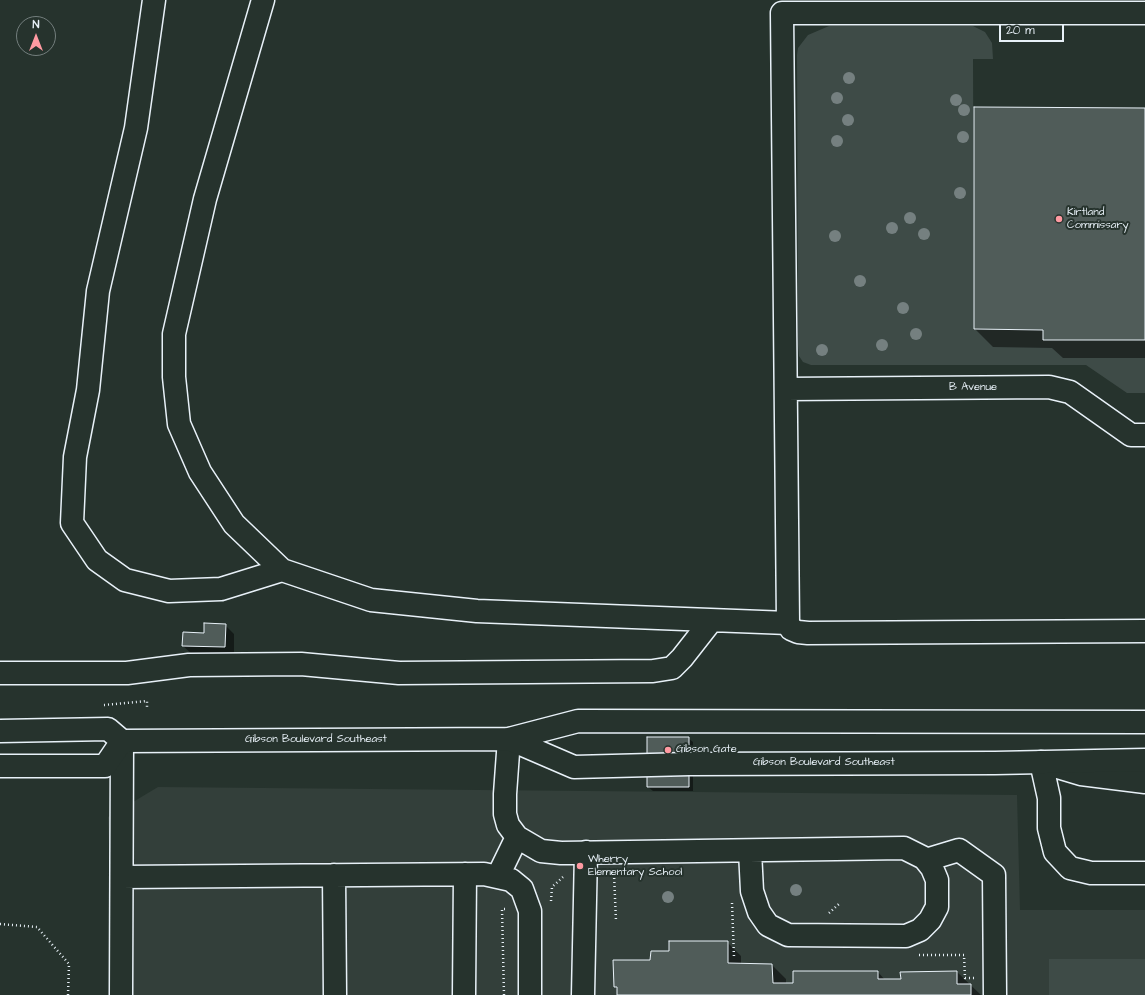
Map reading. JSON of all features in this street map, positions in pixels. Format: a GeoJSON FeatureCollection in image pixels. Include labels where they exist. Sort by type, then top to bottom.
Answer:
{"type":"FeatureCollection","features":[{"type":"Feature","properties":{"kind":"main road"},"geometry":{"type":"LineString","coordinates":[[154,0],[136,128],[98,291],[88,390],[74,456],[72,523],[97,560],[125,580],[169,590],[221,589],[282,570]]}},
{"type":"Feature","properties":{"kind":"main road"},"geometry":{"type":"LineString","coordinates":[[263,0],[204,206],[174,334],[174,377],[179,424],[200,472],[234,524],[282,570],[370,600],[477,611],[788,623]]}},
{"type":"Feature","properties":{"kind":"main road"},"geometry":{"type":"LineString","coordinates":[[1145,13],[782,13],[788,623],[791,628],[798,632],[808,633],[1145,631]]}},
{"type":"Feature","properties":{"kind":"main road","name":"B Avenue"},"geometry":{"type":"LineString","coordinates":[[786,389],[1050,387],[1070,392],[1131,435],[1145,435]]}},
{"type":"Feature","properties":{"kind":"main road"},"geometry":{"type":"LineString","coordinates":[[0,673],[127,673],[189,665],[302,664],[398,673],[653,671],[672,668],[682,658],[711,621]]}},
{"type":"Feature","properties":{"kind":"main road","name":"Gibson Boulevard Southeast"},"geometry":{"type":"LineString","coordinates":[[122,741],[509,739],[578,720],[1145,722]]}},
{"type":"Feature","properties":{"kind":"main road"},"geometry":{"type":"LineString","coordinates":[[0,730],[108,729],[122,741],[121,995]]}},
{"type":"Feature","properties":{"kind":"main road"},"geometry":{"type":"LineString","coordinates":[[509,739],[505,814],[508,825],[517,837],[541,850],[586,861],[750,851],[904,848],[926,860],[932,868],[937,880],[937,907],[930,920],[920,930],[906,936],[788,935],[768,926],[758,912],[752,891],[750,851]]}},
{"type":"Feature","properties":{"kind":"main road","name":"Gibson Boulevard Southeast"},"geometry":{"type":"LineString","coordinates":[[509,739],[574,766],[1145,760]]}},
{"type":"Feature","properties":{"kind":"main road"},"geometry":{"type":"LineString","coordinates":[[0,766],[105,766],[122,741]]}},
{"type":"Feature","properties":{"kind":"main road"},"geometry":{"type":"LineString","coordinates":[[1145,782],[1081,774],[1041,762],[1049,798],[1049,828],[1055,852],[1070,868],[1091,873],[1145,873]]}},
{"type":"Feature","properties":{"kind":"main road"},"geometry":{"type":"LineString","coordinates":[[498,876],[517,837]]}},
{"type":"Feature","properties":{"kind":"main road"},"geometry":{"type":"LineString","coordinates":[[926,860],[959,850],[994,875],[995,995]]}},
{"type":"Feature","properties":{"kind":"main road"},"geometry":{"type":"LineString","coordinates":[[583,995],[586,861]]}},
{"type":"Feature","properties":{"kind":"main road"},"geometry":{"type":"LineString","coordinates":[[122,877],[465,874],[498,876],[511,880],[522,889],[529,905],[530,995]]}},
{"type":"Feature","properties":{"kind":"main road"},"geometry":{"type":"LineString","coordinates":[[464,995],[465,874]]}},
{"type":"Feature","properties":{"kind":"main road"},"geometry":{"type":"LineString","coordinates":[[334,875],[335,995]]}},
{"type":"Feature","properties":{"kind":"path"},"geometry":{"type":"LineString","coordinates":[[504,995],[502,909],[551,902],[552,887],[570,870],[586,861],[614,870],[616,921]]}},
{"type":"Feature","properties":{"kind":"path"},"geometry":{"type":"LineString","coordinates":[[731,900],[734,957]]}},
{"type":"Feature","properties":{"kind":"path"},"geometry":{"type":"LineString","coordinates":[[827,914],[839,904]]}},
{"type":"Feature","properties":{"kind":"path"},"geometry":{"type":"LineString","coordinates":[[0,924],[37,927],[69,964],[68,995]]}},
{"type":"Feature","properties":{"kind":"shaded area"},"geometry":{"type":"Polygon","coordinates":[[[829,26],[973,26],[985,32],[992,43],[993,59],[973,59],[974,329],[1043,330],[1145,340],[1145,393],[1127,393],[1086,365],[811,365],[803,362],[799,356],[798,345],[797,55],[798,48],[808,35],[829,26]]]}},
{"type":"Feature","properties":{"kind":"shaded area","name":"Wherry Elementary School"},"geometry":{"type":"Polygon","coordinates":[[[158,787],[1017,795],[1020,910],[1145,910],[1145,995],[114,995],[108,817],[158,787]]]}},
{"type":"Feature","properties":{"kind":"shaded area"},"geometry":{"type":"Polygon","coordinates":[[[1049,959],[1145,959],[1145,995],[1049,995],[1049,959]]]}},
{"type":"Feature","properties":{"kind":"building","name":"Kirtland Commissary"},"geometry":{"type":"Polygon","coordinates":[[[974,107],[1145,108],[1145,340],[1043,340],[1043,330],[974,329],[974,107]]]}},
{"type":"Feature","properties":{"kind":"building"},"geometry":{"type":"Polygon","coordinates":[[[204,623],[226,624],[225,647],[182,646],[183,632],[204,633],[204,623]]]}},
{"type":"Feature","properties":{"kind":"building","name":"Gibson Gate"},"geometry":{"type":"Polygon","coordinates":[[[647,737],[689,737],[689,787],[647,787],[647,737]]]}},
{"type":"Feature","properties":{"kind":"building"},"geometry":{"type":"Polygon","coordinates":[[[669,941],[728,941],[728,963],[772,964],[773,983],[793,983],[793,971],[878,971],[878,979],[901,979],[900,972],[957,971],[957,984],[971,984],[971,995],[617,995],[617,987],[614,987],[613,960],[650,960],[651,951],[669,951],[669,941]]]}},
{"type":"Feature","properties":{"kind":"place","name":"Kirtland Commissary"},"geometry":{"type":"Point","coordinates":[1059,219]}},
{"type":"Feature","properties":{"kind":"place","name":"Gibson Gate"},"geometry":{"type":"Point","coordinates":[668,750]}},
{"type":"Feature","properties":{"kind":"place","name":"Wherry Elementary School"},"geometry":{"type":"Point","coordinates":[580,866]}}]}
